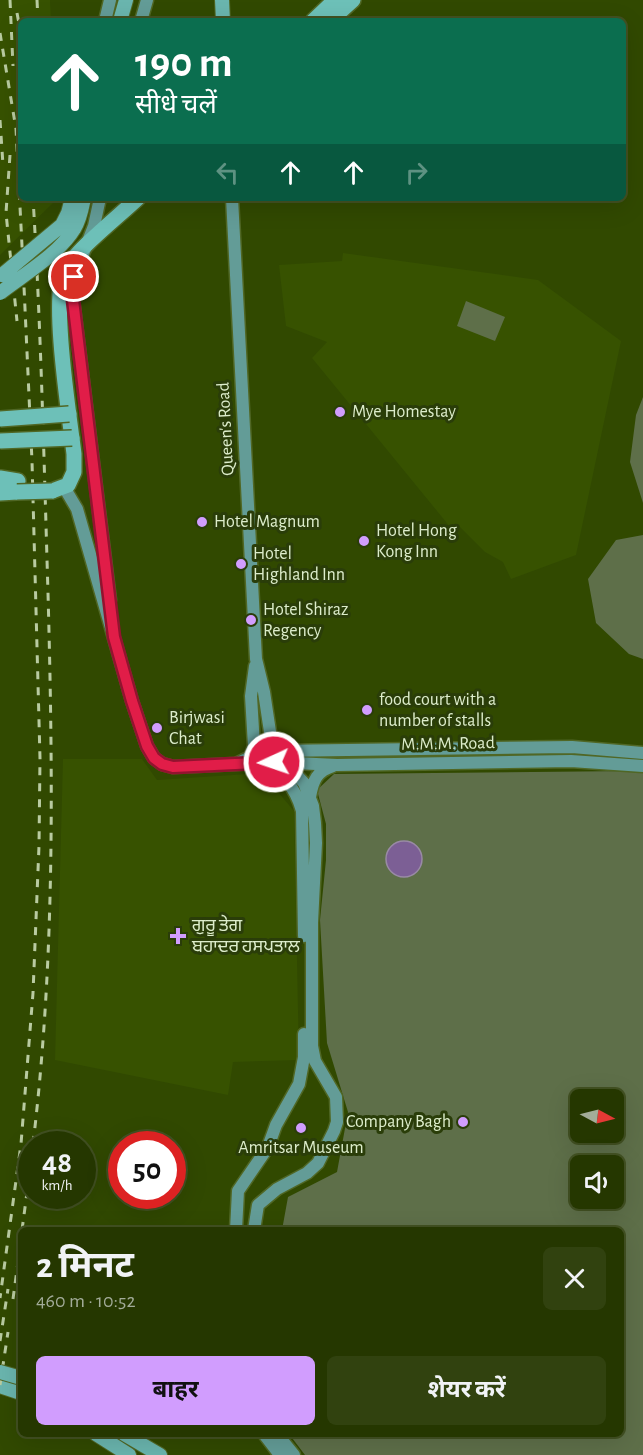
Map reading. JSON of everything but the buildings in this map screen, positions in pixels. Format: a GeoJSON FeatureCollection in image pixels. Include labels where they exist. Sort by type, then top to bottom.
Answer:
{"type":"FeatureCollection","features":[{"type":"Feature","properties":{"kind":"highway"},"geometry":{"type":"LineString","coordinates":[[316,18],[335,0]]}},
{"type":"Feature","properties":{"kind":"highway"},"geometry":{"type":"LineString","coordinates":[[333,18],[353,0]]}},
{"type":"Feature","properties":{"kind":"highway"},"geometry":{"type":"LineString","coordinates":[[0,478],[17,486],[55,487],[74,472],[59,310],[62,280],[66,269],[84,249],[135,201]]}},
{"type":"Feature","properties":{"kind":"highway"},"geometry":{"type":"LineString","coordinates":[[0,418],[69,414]]}},
{"type":"Feature","properties":{"kind":"highway"},"geometry":{"type":"LineString","coordinates":[[0,441],[73,446]]}},
{"type":"Feature","properties":{"kind":"highway"},"geometry":{"type":"LineString","coordinates":[[0,493],[17,486]]}},
{"type":"Feature","properties":{"kind":"main road"},"geometry":{"type":"LineString","coordinates":[[106,18],[110,0]]}},
{"type":"Feature","properties":{"kind":"main road"},"geometry":{"type":"LineString","coordinates":[[121,18],[126,0]]}},
{"type":"Feature","properties":{"kind":"main road"},"geometry":{"type":"LineString","coordinates":[[142,18],[147,0]]}},
{"type":"Feature","properties":{"kind":"main road"},"geometry":{"type":"LineString","coordinates":[[222,0],[223,18]]}},
{"type":"Feature","properties":{"kind":"main road"},"geometry":{"type":"LineString","coordinates":[[64,201],[66,269]]}},
{"type":"Feature","properties":{"kind":"main road"},"geometry":{"type":"LineString","coordinates":[[0,277],[62,225],[71,201]]}},
{"type":"Feature","properties":{"kind":"main road"},"geometry":{"type":"LineString","coordinates":[[0,293],[62,244],[75,229],[84,201]]}},
{"type":"Feature","properties":{"kind":"main road"},"geometry":{"type":"LineString","coordinates":[[99,201],[94,226],[74,277],[73,300],[114,637]]}},
{"type":"Feature","properties":{"kind":"main road","name":"Queen's Road"},"geometry":{"type":"LineString","coordinates":[[232,201],[256,659],[264,692],[270,736],[275,751]]}},
{"type":"Feature","properties":{"kind":"main road"},"geometry":{"type":"LineString","coordinates":[[55,487],[76,509],[114,637]]}},
{"type":"Feature","properties":{"kind":"main road","name":"M.M.M. Road"},"geometry":{"type":"LineString","coordinates":[[114,637],[147,746],[154,758],[162,764],[173,767],[255,762],[337,765],[571,761],[643,766]]}},
{"type":"Feature","properties":{"kind":"main road","name":"Queen's Road"},"geometry":{"type":"LineString","coordinates":[[236,764],[250,757],[254,746],[251,696],[256,659]]}},
{"type":"Feature","properties":{"kind":"main road","name":"M.M.M. Road"},"geometry":{"type":"LineString","coordinates":[[275,751],[572,747],[643,753]]}},
{"type":"Feature","properties":{"kind":"main road"},"geometry":{"type":"LineString","coordinates":[[254,1227],[258,1204],[277,1189],[308,1173],[318,1163],[337,1122],[336,1096],[315,1061],[312,1046],[312,923],[316,843],[313,806],[304,783],[275,751]]}},
{"type":"Feature","properties":{"kind":"main road"},"geometry":{"type":"LineString","coordinates":[[236,1227],[238,1191],[268,1147],[276,1125],[299,1084],[304,1057],[302,812],[298,797],[290,784],[273,770],[255,762]]}},
{"type":"Feature","properties":{"kind":"main road"},"geometry":{"type":"LineString","coordinates":[[310,798],[316,775],[323,769],[337,765]]}},
{"type":"Feature","properties":{"kind":"main road"},"geometry":{"type":"LineString","coordinates":[[0,1372],[18,1377]]}},
{"type":"Feature","properties":{"kind":"main road"},"geometry":{"type":"LineString","coordinates":[[0,1386],[18,1392]]}},
{"type":"Feature","properties":{"kind":"main road"},"geometry":{"type":"LineString","coordinates":[[101,1437],[129,1455]]}},
{"type":"Feature","properties":{"kind":"main road"},"geometry":{"type":"LineString","coordinates":[[129,1437],[160,1455]]}},
{"type":"Feature","properties":{"kind":"main road"},"geometry":{"type":"LineString","coordinates":[[266,1437],[280,1455]]}},
{"type":"Feature","properties":{"kind":"main road"},"geometry":{"type":"LineString","coordinates":[[279,1437],[294,1455]]}},
{"type":"Feature","properties":{"kind":"shaded area"},"geometry":{"type":"Polygon","coordinates":[[[0,0],[50,0],[51,18],[18,18],[18,201],[55,201],[0,255],[0,0]]]}},
{"type":"Feature","properties":{"kind":"shaded area"},"geometry":{"type":"Polygon","coordinates":[[[343,253],[538,280],[621,341],[576,555],[511,579],[503,562],[485,552],[460,527],[455,533],[312,358],[327,342],[286,326],[279,265],[342,261],[343,253]]]}},
{"type":"Feature","properties":{"kind":"shaded area"},"geometry":{"type":"Polygon","coordinates":[[[466,301],[505,317],[495,341],[457,326],[466,301]]]}},
{"type":"Feature","properties":{"kind":"shaded area"},"geometry":{"type":"Polygon","coordinates":[[[643,397],[643,503],[630,462],[636,415],[643,397]]]}},
{"type":"Feature","properties":{"kind":"shaded area"},"geometry":{"type":"Polygon","coordinates":[[[643,535],[643,659],[629,654],[596,623],[588,579],[616,540],[643,535]]]}},
{"type":"Feature","properties":{"kind":"shaded area","name":"ਗੁਰੂ ਤੇਗ ਬਹਾਦਰ ਹਸਪਤਾਲ"},"geometry":{"type":"Polygon","coordinates":[[[63,759],[142,759],[157,780],[262,773],[294,811],[299,1060],[233,1062],[228,1095],[55,1060],[63,759]]]}},
{"type":"Feature","properties":{"kind":"shaded area","name":"Company Bagh"},"geometry":{"type":"Polygon","coordinates":[[[629,771],[643,773],[643,1455],[305,1455],[291,1437],[624,1437],[624,1227],[283,1227],[288,1197],[337,1172],[348,1112],[327,1043],[320,920],[326,860],[326,824],[317,790],[334,774],[629,771]]]}},
{"type":"Feature","properties":{"kind":"shaded area"},"geometry":{"type":"Polygon","coordinates":[[[404,841],[417,846],[422,859],[417,872],[404,877],[391,872],[386,859],[391,846],[404,841]]]}},
{"type":"Feature","properties":{"kind":"railway"},"geometry":{"type":"LineString","coordinates":[[10,0],[13,66]]}},
{"type":"Feature","properties":{"kind":"railway"},"geometry":{"type":"LineString","coordinates":[[37,0],[38,18]]}},
{"type":"Feature","properties":{"kind":"railway"},"geometry":{"type":"LineString","coordinates":[[17,13],[18,18]]}},
{"type":"Feature","properties":{"kind":"railway"},"geometry":{"type":"LineString","coordinates":[[0,33],[16,129],[18,170]]}},
{"type":"Feature","properties":{"kind":"railway"},"geometry":{"type":"LineString","coordinates":[[0,120],[3,165]]}},
{"type":"Feature","properties":{"kind":"railway"},"geometry":{"type":"LineString","coordinates":[[10,155],[6,213],[17,321]]}},
{"type":"Feature","properties":{"kind":"railway"},"geometry":{"type":"LineString","coordinates":[[0,1298],[21,1144],[33,993],[39,846],[40,758],[32,461],[19,201]]}},
{"type":"Feature","properties":{"kind":"railway"},"geometry":{"type":"LineString","coordinates":[[33,201],[44,445],[51,800],[49,938],[34,1131]]}},
{"type":"Feature","properties":{"kind":"railway"},"geometry":{"type":"LineString","coordinates":[[22,1227],[25,1209]]}},
{"type":"Feature","properties":{"kind":"railway"},"geometry":{"type":"LineString","coordinates":[[13,1299],[18,1262]]}},
{"type":"Feature","properties":{"kind":"railway"},"geometry":{"type":"LineString","coordinates":[[0,1341],[8,1289]]}},
{"type":"Feature","properties":{"kind":"railway"},"geometry":{"type":"LineString","coordinates":[[0,1385],[8,1332]]}},
{"type":"Feature","properties":{"kind":"place","name":"Mye Homestay"},"geometry":{"type":"Point","coordinates":[340,412]}},
{"type":"Feature","properties":{"kind":"place","name":"Hotel Magnum"},"geometry":{"type":"Point","coordinates":[202,522]}},
{"type":"Feature","properties":{"kind":"place","name":"Hotel Hong Kong Inn"},"geometry":{"type":"Point","coordinates":[364,541]}},
{"type":"Feature","properties":{"kind":"place","name":"Hotel Highland Inn"},"geometry":{"type":"Point","coordinates":[241,564]}},
{"type":"Feature","properties":{"kind":"place","name":"Hotel Shiraz Regency"},"geometry":{"type":"Point","coordinates":[251,620]}},
{"type":"Feature","properties":{"kind":"place","name":"food court with a number of stalls"},"geometry":{"type":"Point","coordinates":[367,710]}},
{"type":"Feature","properties":{"kind":"place","name":"Birjwasi Chat"},"geometry":{"type":"Point","coordinates":[157,728]}},
{"type":"Feature","properties":{"kind":"place","name":"ਗੁਰੂ ਤੇਗ ਬਹਾਦਰ ਹਸਪਤਾਲ"},"geometry":{"type":"Point","coordinates":[178,936]}},
{"type":"Feature","properties":{"kind":"place","name":"Company Bagh"},"geometry":{"type":"Point","coordinates":[463,1122]}},
{"type":"Feature","properties":{"kind":"place","name":"Amritsar Museum"},"geometry":{"type":"Point","coordinates":[301,1128]}},
{"type":"Feature","properties":{"kind":"route"},"geometry":{"type":"LineString","coordinates":[[74,277],[73,300],[114,637],[147,746],[154,758],[162,764],[173,767],[274,762]]}}]}
